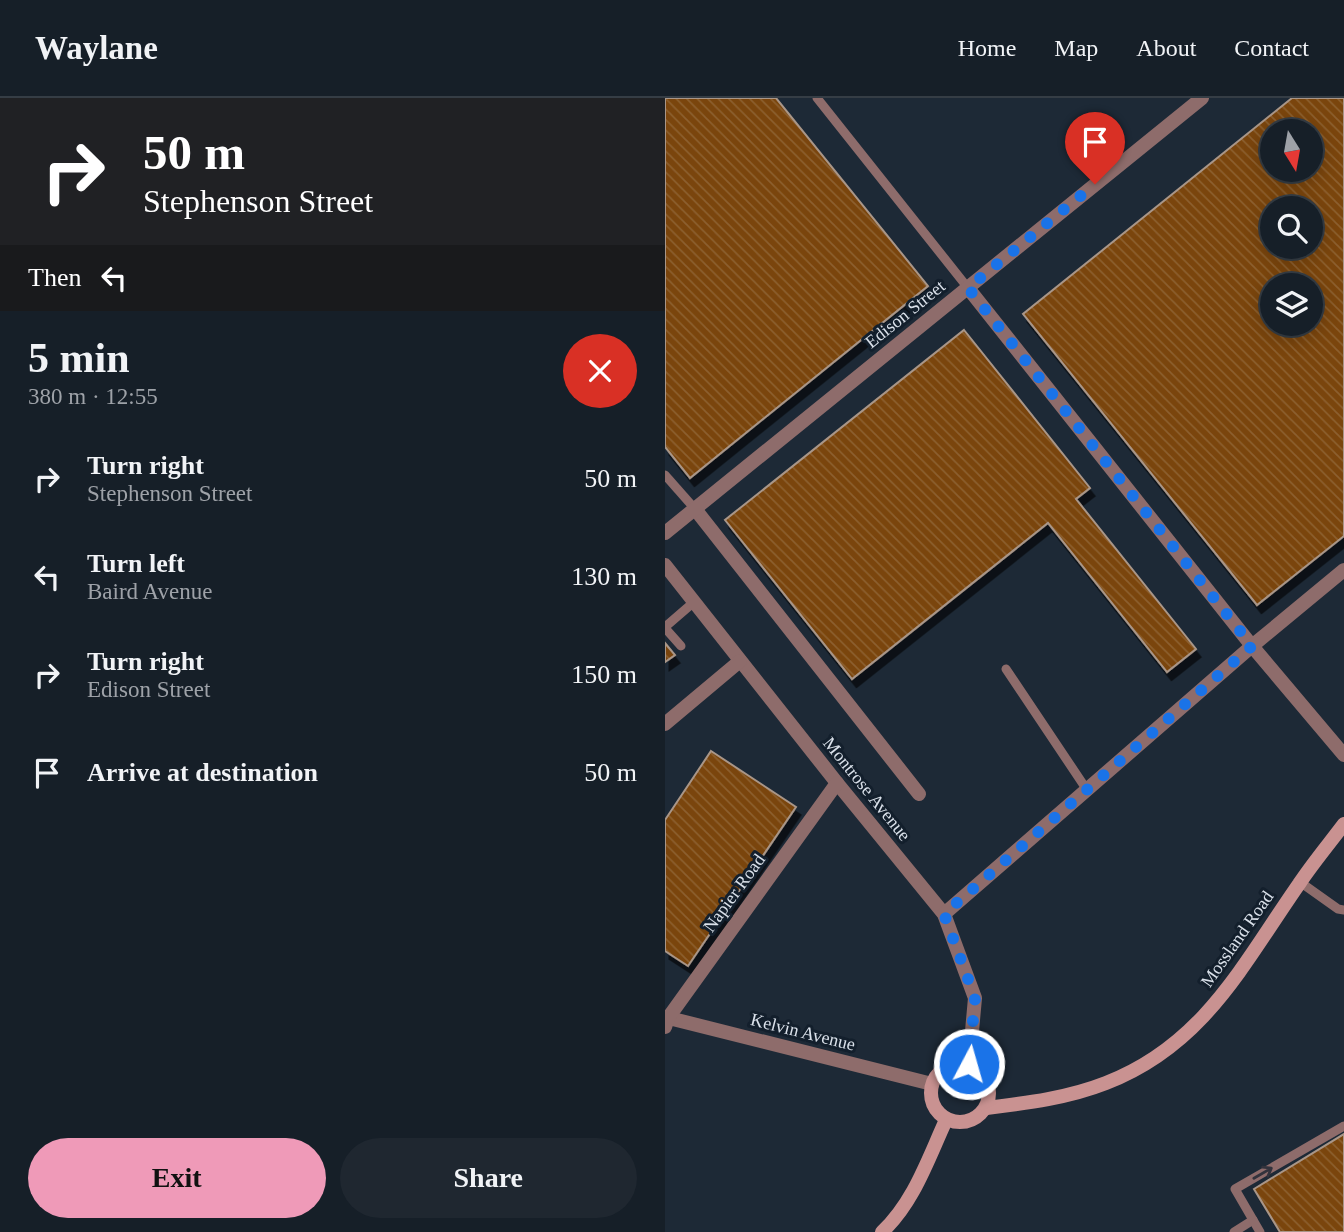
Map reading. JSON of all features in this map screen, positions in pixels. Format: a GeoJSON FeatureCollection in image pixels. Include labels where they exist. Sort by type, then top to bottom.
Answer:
{"type":"FeatureCollection","features":[{"type":"Feature","properties":{"kind":"street","name":"Edison Street"},"geometry":{"type":"LineString","coordinates":[[665,533],[1202,98]]}},
{"type":"Feature","properties":{"kind":"street"},"geometry":{"type":"LineString","coordinates":[[968,288],[1252,646],[1344,755]]}},
{"type":"Feature","properties":{"kind":"street"},"geometry":{"type":"LineString","coordinates":[[695,509],[919,794]]}},
{"type":"Feature","properties":{"kind":"street","name":"Montrose Avenue"},"geometry":{"type":"LineString","coordinates":[[665,565],[944,914],[975,998],[969,1064]]}},
{"type":"Feature","properties":{"kind":"street"},"geometry":{"type":"LineString","coordinates":[[944,914],[1252,646],[1344,570]]}},
{"type":"Feature","properties":{"kind":"street"},"geometry":{"type":"LineString","coordinates":[[665,724],[740,661]]}},
{"type":"Feature","properties":{"kind":"street","name":"Napier Road"},"geometry":{"type":"LineString","coordinates":[[666,1021],[837,783]]}},
{"type":"Feature","properties":{"kind":"street","name":"Mossland Road"},"geometry":{"type":"LineString","coordinates":[[987,1108],[1034,1102],[1106,1084],[1140,1067],[1189,1032],[1233,984],[1300,882],[1344,824]]}},
{"type":"Feature","properties":{"kind":"street","name":"Kelvin Avenue"},"geometry":{"type":"LineString","coordinates":[[666,1021],[932,1084]]}},
{"type":"Feature","properties":{"kind":"street"},"geometry":{"type":"LineString","coordinates":[[952,1064],[969,1064],[984,1073],[989,1091],[987,1108],[978,1117],[966,1122],[946,1119],[935,1108],[932,1084],[937,1074],[952,1064]]}},
{"type":"Feature","properties":{"kind":"street"},"geometry":{"type":"LineString","coordinates":[[883,1232],[912,1196],[946,1119]]}},
{"type":"Feature","properties":{"kind":"lane"},"geometry":{"type":"LineString","coordinates":[[817,98],[968,288]]}},
{"type":"Feature","properties":{"kind":"lane"},"geometry":{"type":"LineString","coordinates":[[665,475],[695,509]]}},
{"type":"Feature","properties":{"kind":"lane"},"geometry":{"type":"LineString","coordinates":[[681,646],[665,627],[694,602]]}},
{"type":"Feature","properties":{"kind":"lane"},"geometry":{"type":"LineString","coordinates":[[1006,669],[1087,790]]}},
{"type":"Feature","properties":{"kind":"lane"},"geometry":{"type":"LineString","coordinates":[[1300,882],[1338,909],[1344,910]]}},
{"type":"Feature","properties":{"kind":"lane"},"geometry":{"type":"LineString","coordinates":[[1260,1232],[1235,1189],[1344,1126]]}},
{"type":"Feature","properties":{"kind":"lane"},"geometry":{"type":"LineString","coordinates":[[1234,1232],[1253,1220]]}},
{"type":"Feature","properties":{"kind":"building"},"geometry":{"type":"Polygon","coordinates":[[[665,98],[776,98],[928,286],[690,478],[665,447],[665,98]]]}},
{"type":"Feature","properties":{"kind":"building"},"geometry":{"type":"Polygon","coordinates":[[[1292,98],[1344,98],[1344,536],[1257,605],[1023,314],[1260,124],[1260,182],[1323,182],[1323,119],[1266,119],[1292,98]]]}},
{"type":"Feature","properties":{"kind":"building"},"geometry":{"type":"Polygon","coordinates":[[[964,330],[1090,488],[1076,499],[1196,649],[1167,672],[1048,523],[852,679],[725,520],[964,330]]]}},
{"type":"Feature","properties":{"kind":"building"},"geometry":{"type":"Polygon","coordinates":[[[665,643],[675,655],[665,662],[665,643]]]}},
{"type":"Feature","properties":{"kind":"building"},"geometry":{"type":"Polygon","coordinates":[[[711,751],[796,807],[688,966],[665,951],[665,820],[711,751]]]}},
{"type":"Feature","properties":{"kind":"building"},"geometry":{"type":"Polygon","coordinates":[[[1344,1134],[1344,1232],[1280,1232],[1254,1189],[1344,1134]]]}},
{"type":"Feature","properties":{"kind":"route"},"geometry":{"type":"LineString","coordinates":[[969,1064],[975,998],[944,914],[1252,646],[968,288],[1095,184]]}}]}
